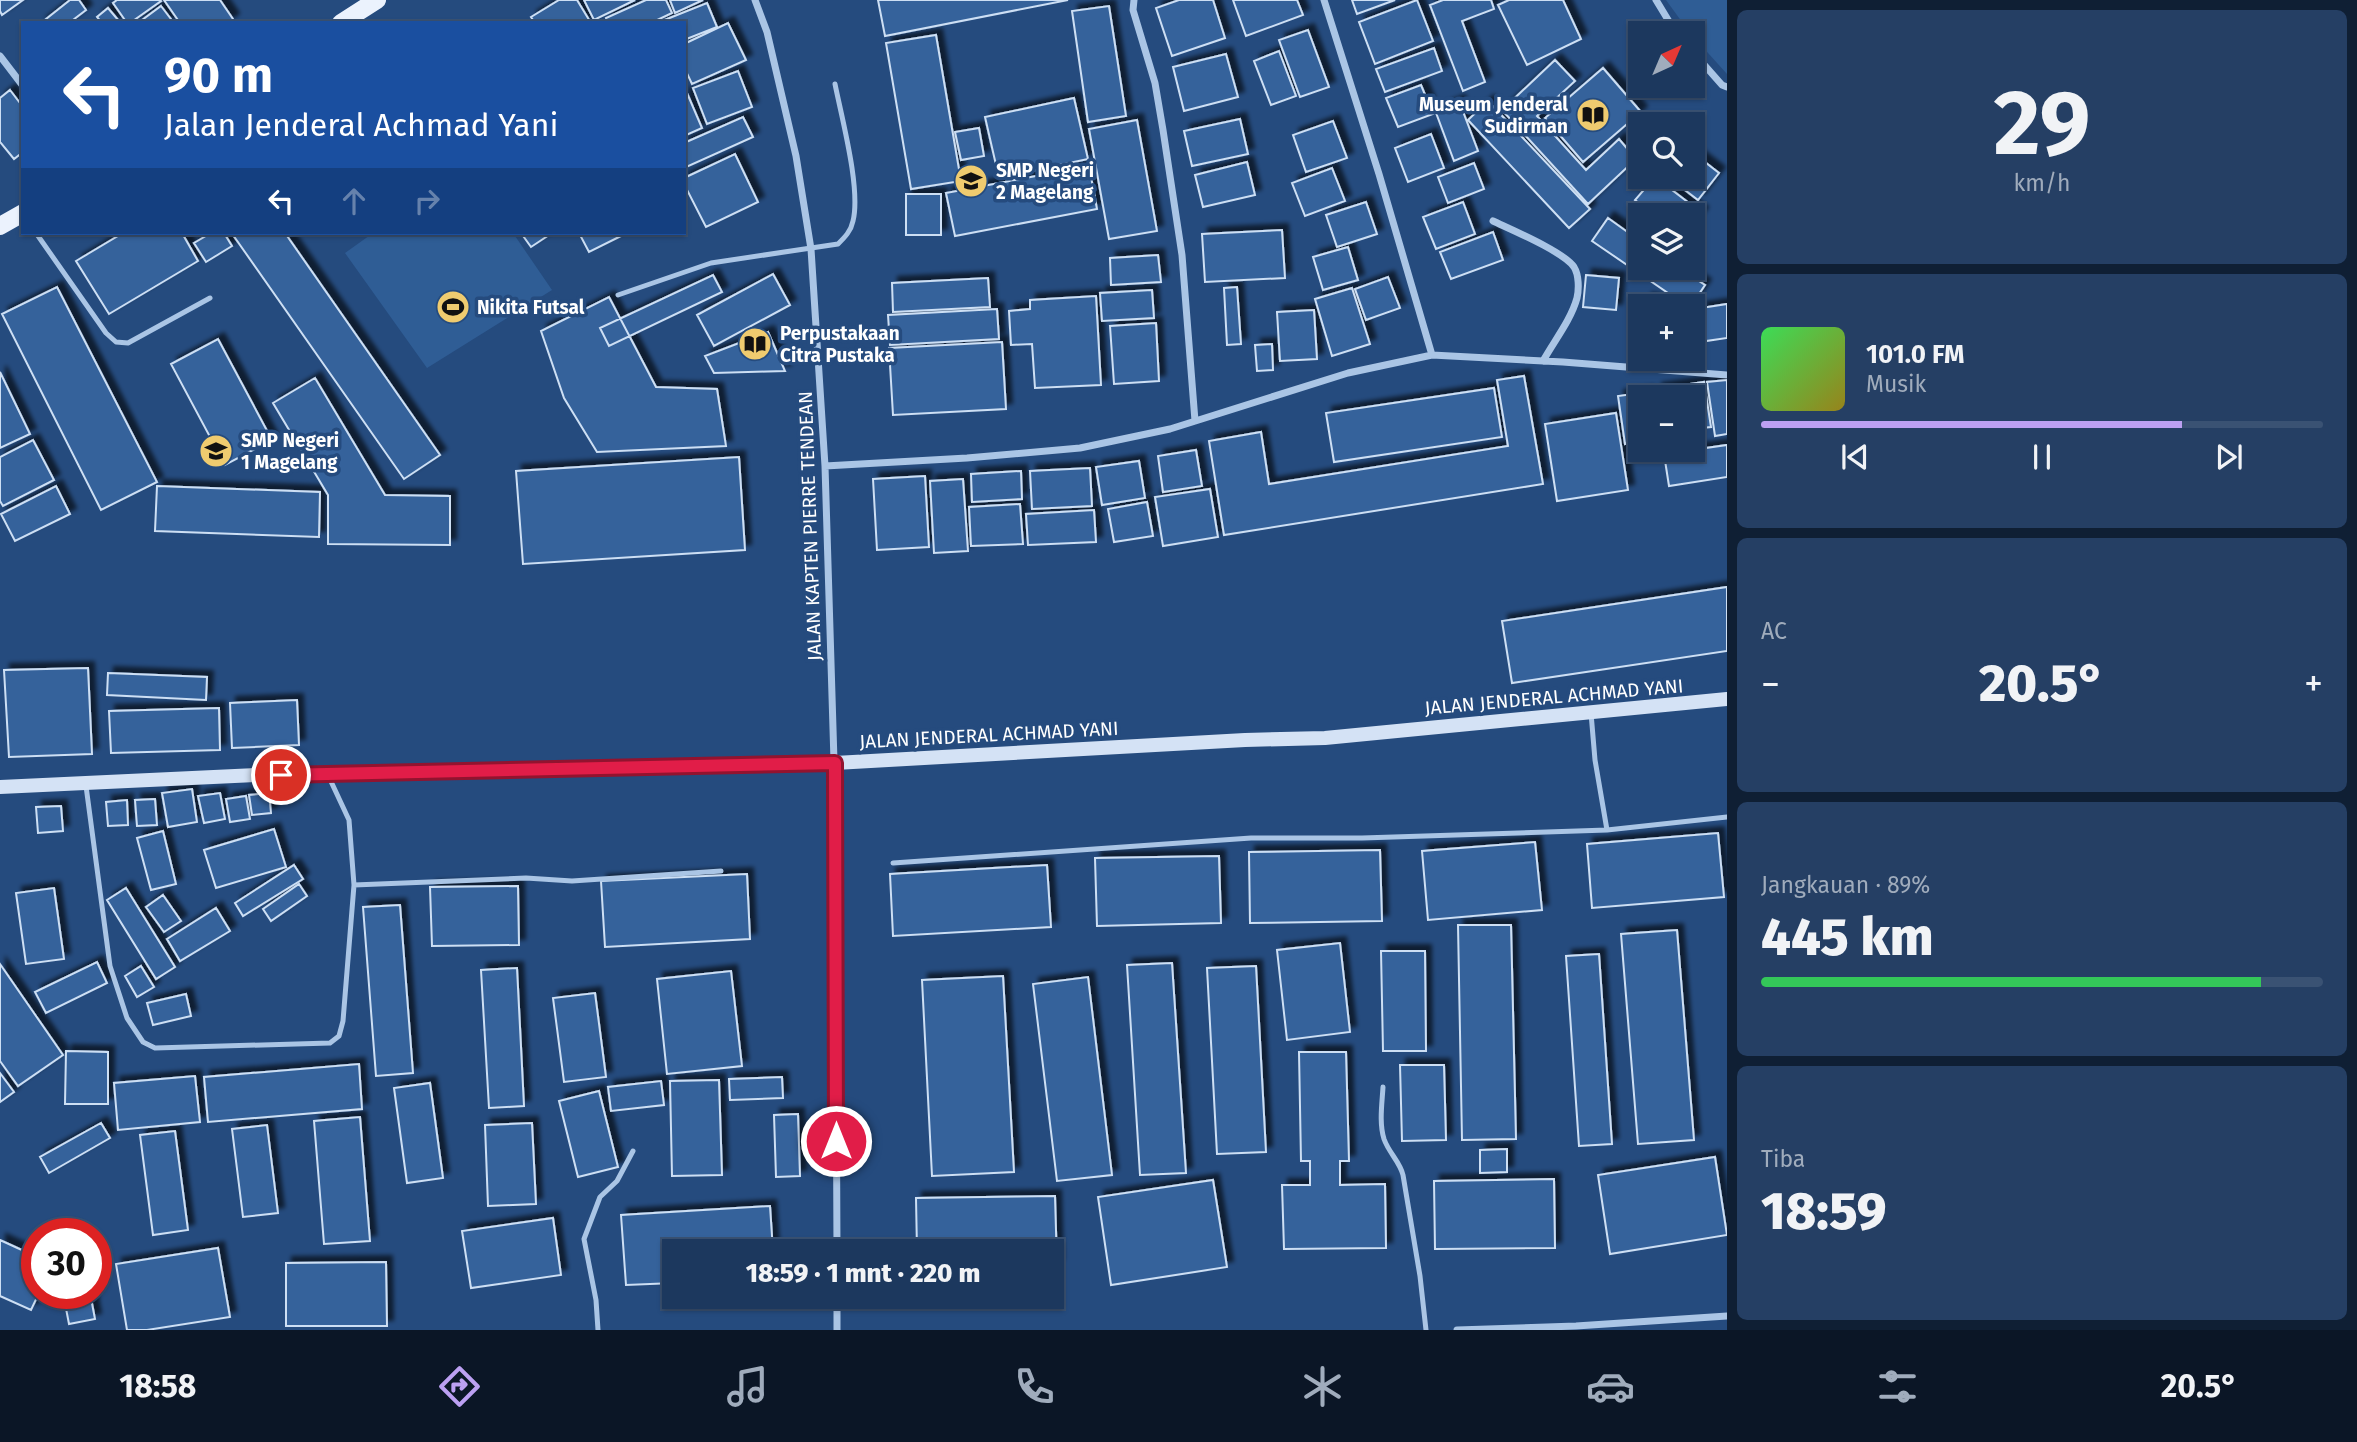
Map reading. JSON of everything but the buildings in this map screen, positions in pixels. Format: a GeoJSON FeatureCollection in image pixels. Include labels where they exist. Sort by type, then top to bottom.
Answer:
{"type":"FeatureCollection","features":[{"type":"Feature","properties":{"kind":"main road"},"geometry":{"type":"LineString","coordinates":[[344,21],[377,0]]}},
{"type":"Feature","properties":{"kind":"main road"},"geometry":{"type":"LineString","coordinates":[[0,226],[21,214]]}},
{"type":"Feature","properties":{"kind":"main road","name":"JALAN JENDERAL ACHMAD YANI"},"geometry":{"type":"LineString","coordinates":[[0,787],[257,775],[835,763],[1325,738],[1727,699]]}},
{"type":"Feature","properties":{"kind":"street","name":"JALAN KAPTEN PIERRE TENDEAN"},"geometry":{"type":"LineString","coordinates":[[755,0],[767,32],[796,156],[811,249],[825,466],[835,763],[837,1239]]}},
{"type":"Feature","properties":{"kind":"street"},"geometry":{"type":"LineString","coordinates":[[1134,0],[1133,10],[1159,106],[1182,255],[1195,421]]}},
{"type":"Feature","properties":{"kind":"street"},"geometry":{"type":"LineString","coordinates":[[1324,0],[1432,355]]}},
{"type":"Feature","properties":{"kind":"street"},"geometry":{"type":"LineString","coordinates":[[1656,0],[1669,21]]}},
{"type":"Feature","properties":{"kind":"street"},"geometry":{"type":"LineString","coordinates":[[0,56],[21,83]]}},
{"type":"Feature","properties":{"kind":"street"},"geometry":{"type":"LineString","coordinates":[[1705,66],[1727,88]]}},
{"type":"Feature","properties":{"kind":"street"},"geometry":{"type":"LineString","coordinates":[[1493,221],[1557,254],[1572,264],[1578,274],[1578,297],[1543,361]]}},
{"type":"Feature","properties":{"kind":"street"},"geometry":{"type":"LineString","coordinates":[[825,466],[967,458],[1080,447],[1131,438],[1348,373],[1432,355],[1727,375]]}},
{"type":"Feature","properties":{"kind":"street"},"geometry":{"type":"LineString","coordinates":[[837,1309],[837,1330]]}},
{"type":"Feature","properties":{"kind":"street"},"geometry":{"type":"LineString","coordinates":[[1457,1330],[1576,1326],[1727,1316]]}},
{"type":"Feature","properties":{"kind":"lane"},"geometry":{"type":"LineString","coordinates":[[618,295],[711,263],[838,244],[849,233],[856,196],[835,84]]}},
{"type":"Feature","properties":{"kind":"lane"},"geometry":{"type":"LineString","coordinates":[[37,235],[106,333],[116,342],[128,343],[210,298]]}},
{"type":"Feature","properties":{"kind":"lane"},"geometry":{"type":"LineString","coordinates":[[1591,713],[1606,830]]}},
{"type":"Feature","properties":{"kind":"lane"},"geometry":{"type":"LineString","coordinates":[[86,782],[110,966],[127,1017],[144,1042],[155,1048],[330,1043],[339,1036],[343,1021],[354,885],[349,820],[328,775]]}},
{"type":"Feature","properties":{"kind":"lane"},"geometry":{"type":"LineString","coordinates":[[893,863],[1251,838],[1362,838],[1606,830],[1727,817]]}},
{"type":"Feature","properties":{"kind":"lane"},"geometry":{"type":"LineString","coordinates":[[354,885],[526,878],[572,880],[721,871]]}},
{"type":"Feature","properties":{"kind":"lane"},"geometry":{"type":"LineString","coordinates":[[1382,1087],[1382,1127],[1385,1142],[1404,1175],[1426,1330]]}},
{"type":"Feature","properties":{"kind":"lane"},"geometry":{"type":"LineString","coordinates":[[598,1330],[596,1300],[584,1239],[600,1197],[617,1181],[633,1151]]}},
{"type":"Feature","properties":{"kind":"shaded area"},"geometry":{"type":"Polygon","coordinates":[[[1666,0],[1727,0],[1727,74],[1705,50],[1705,21],[1681,21],[1666,0]]]}},
{"type":"Feature","properties":{"kind":"shaded area","name":"Nikita Futsal"},"geometry":{"type":"Polygon","coordinates":[[[370,235],[514,235],[552,290],[427,368],[345,253],[370,235]]]}},
{"type":"Feature","properties":{"kind":"place","name":"Museum Jenderal Sudirman"},"geometry":{"type":"Point","coordinates":[1593,115]}},
{"type":"Feature","properties":{"kind":"place","name":"SMP Negeri 2 Magelang"},"geometry":{"type":"Point","coordinates":[971,181]}},
{"type":"Feature","properties":{"kind":"place","name":"Nikita Futsal"},"geometry":{"type":"Point","coordinates":[453,307]}},
{"type":"Feature","properties":{"kind":"place","name":"Perpustakaan Citra Pustaka"},"geometry":{"type":"Point","coordinates":[755,344]}},
{"type":"Feature","properties":{"kind":"place","name":"SMP Negeri 1 Magelang"},"geometry":{"type":"Point","coordinates":[216,451]}},
{"type":"Feature","properties":{"kind":"route"},"geometry":{"type":"LineString","coordinates":[[281,775],[835,763],[836,1141]]}}]}
